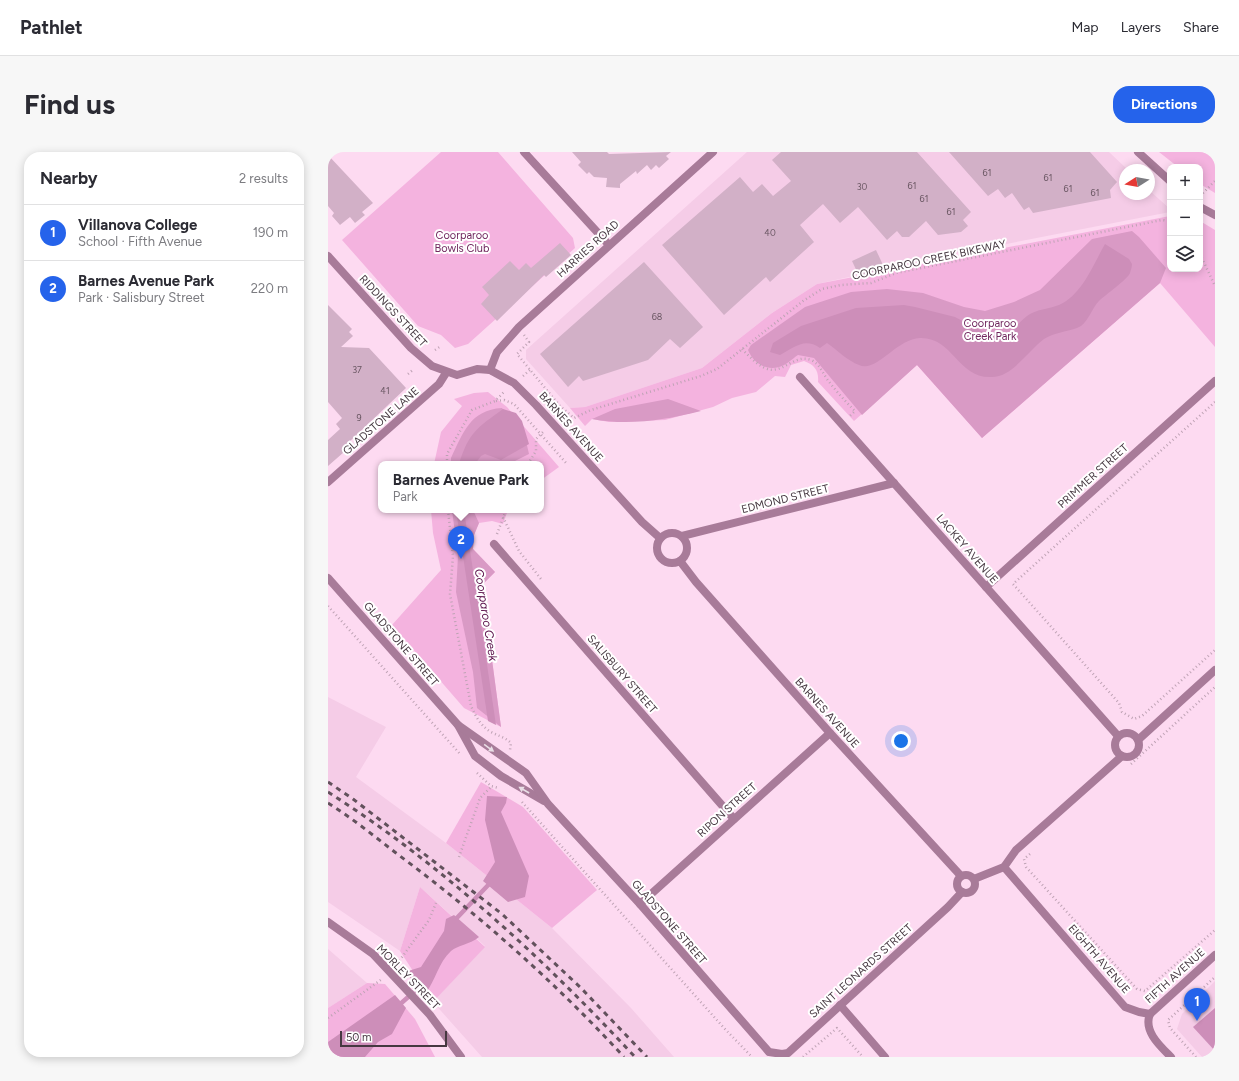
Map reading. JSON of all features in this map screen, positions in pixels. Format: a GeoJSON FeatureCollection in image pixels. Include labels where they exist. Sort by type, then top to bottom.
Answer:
{"type":"FeatureCollection","features":[{"type":"Feature","properties":{"kind":"street"},"geometry":{"type":"LineString","coordinates":[[524,152],[609,245]]}},
{"type":"Feature","properties":{"kind":"street","name":"HARRIES ROAD"},"geometry":{"type":"LineString","coordinates":[[490,370],[497,352],[519,327],[713,152]]}},
{"type":"Feature","properties":{"kind":"street"},"geometry":{"type":"LineString","coordinates":[[1138,152],[1167,178]]}},
{"type":"Feature","properties":{"kind":"street"},"geometry":{"type":"LineString","coordinates":[[1203,208],[1215,215]]}},
{"type":"Feature","properties":{"kind":"street","name":"RIDDINGS STREET"},"geometry":{"type":"LineString","coordinates":[[328,256],[410,348],[432,366],[446,372]]}},
{"type":"Feature","properties":{"kind":"street"},"geometry":{"type":"LineString","coordinates":[[446,372],[457,375],[477,369],[490,370]]}},
{"type":"Feature","properties":{"kind":"street","name":"BARNES AVENUE"},"geometry":{"type":"LineString","coordinates":[[490,370],[514,384],[536,405],[642,522],[660,538]]}},
{"type":"Feature","properties":{"kind":"street","name":"GLADSTONE LANE"},"geometry":{"type":"LineString","coordinates":[[328,482],[439,384],[446,372]]}},
{"type":"Feature","properties":{"kind":"street","name":"LACKEY AVENUE"},"geometry":{"type":"LineString","coordinates":[[800,377],[1118,736]]}},
{"type":"Feature","properties":{"kind":"street","name":"PRIMMER STREET"},"geometry":{"type":"LineString","coordinates":[[986,588],[1215,381]]}},
{"type":"Feature","properties":{"kind":"street","name":"EDMOND STREET"},"geometry":{"type":"LineString","coordinates":[[682,536],[894,483]]}},
{"type":"Feature","properties":{"kind":"street"},"geometry":{"type":"LineString","coordinates":[[673,532],[682,536],[685,540],[687,549],[680,561],[671,564],[662,560],[656,552],[656,546],[660,538],[673,532]]}},
{"type":"Feature","properties":{"kind":"street","name":"SALISBURY STREET"},"geometry":{"type":"LineString","coordinates":[[494,544],[734,819]]}},
{"type":"Feature","properties":{"kind":"street","name":"BARNES AVENUE"},"geometry":{"type":"LineString","coordinates":[[680,561],[696,582],[830,733],[961,876]]}},
{"type":"Feature","properties":{"kind":"street","name":"GLADSTONE STREET"},"geometry":{"type":"LineString","coordinates":[[328,578],[458,725],[526,774],[548,804],[640,904],[764,1048],[772,1055]]}},
{"type":"Feature","properties":{"kind":"street"},"geometry":{"type":"LineString","coordinates":[[1138,740],[1215,670]]}},
{"type":"Feature","properties":{"kind":"street","name":"GLADSTONE STREET"},"geometry":{"type":"LineString","coordinates":[[458,725],[475,756],[501,776],[548,804]]}},
{"type":"Feature","properties":{"kind":"street","name":"RIPON STREET"},"geometry":{"type":"LineString","coordinates":[[640,904],[830,733]]}},
{"type":"Feature","properties":{"kind":"street"},"geometry":{"type":"LineString","coordinates":[[1127,733],[1135,736],[1138,740],[1138,750],[1136,754],[1127,757],[1122,756],[1116,750],[1116,740],[1118,736],[1127,733]]}},
{"type":"Feature","properties":{"kind":"street"},"geometry":{"type":"LineString","coordinates":[[974,880],[1004,867],[1016,850],[1122,756]]}},
{"type":"Feature","properties":{"kind":"street","name":"EIGHTH AVENUE"},"geometry":{"type":"LineString","coordinates":[[1004,867],[1126,1007],[1150,1014]]}},
{"type":"Feature","properties":{"kind":"street"},"geometry":{"type":"LineString","coordinates":[[970,875],[974,880],[975,885],[972,890],[967,893],[962,892],[957,884],[961,876],[970,875]]}},
{"type":"Feature","properties":{"kind":"street","name":"SAINT LEONARDS STREET"},"geometry":{"type":"LineString","coordinates":[[772,1055],[788,1052],[948,907],[962,892]]}},
{"type":"Feature","properties":{"kind":"street","name":"MORLEY STREET"},"geometry":{"type":"LineString","coordinates":[[328,922],[373,954],[422,1006],[461,1057]]}},
{"type":"Feature","properties":{"kind":"street","name":"FIFTH AVENUE"},"geometry":{"type":"LineString","coordinates":[[1150,1014],[1215,955]]}},
{"type":"Feature","properties":{"kind":"street"},"geometry":{"type":"LineString","coordinates":[[840,1005],[886,1057]]}},
{"type":"Feature","properties":{"kind":"street"},"geometry":{"type":"LineString","coordinates":[[1150,1014],[1148,1025],[1150,1031],[1157,1043],[1171,1057]]}},
{"type":"Feature","properties":{"kind":"path"},"geometry":{"type":"LineString","coordinates":[[1203,193],[1215,181]]}},
{"type":"Feature","properties":{"kind":"path","name":"COORPAROO CREEK BIKEWAY"},"geometry":{"type":"LineString","coordinates":[[519,327],[529,342],[517,354],[560,406],[574,418],[591,410],[701,376],[717,369],[798,305],[822,289],[840,285],[872,283],[896,273],[1154,222],[1167,221]]}},
{"type":"Feature","properties":{"kind":"path"},"geometry":{"type":"LineString","coordinates":[[1203,260],[1215,286]]}},
{"type":"Feature","properties":{"kind":"path"},"geometry":{"type":"LineString","coordinates":[[435,350],[441,346]]}},
{"type":"Feature","properties":{"kind":"path"},"geometry":{"type":"LineString","coordinates":[[408,374],[414,369]]}},
{"type":"Feature","properties":{"kind":"path"},"geometry":{"type":"LineString","coordinates":[[527,373],[530,370]]}},
{"type":"Feature","properties":{"kind":"path"},"geometry":{"type":"LineString","coordinates":[[495,401],[502,392]]}},
{"type":"Feature","properties":{"kind":"path"},"geometry":{"type":"LineString","coordinates":[[447,461],[447,454],[472,410],[495,401],[504,400],[514,404],[567,464]]}},
{"type":"Feature","properties":{"kind":"path"},"geometry":{"type":"LineString","coordinates":[[1215,402],[1013,584],[1119,702],[1122,712],[1134,719],[1142,716],[1215,650]]}},
{"type":"Feature","properties":{"kind":"path"},"geometry":{"type":"LineString","coordinates":[[530,461],[536,451],[537,437]]}},
{"type":"Feature","properties":{"kind":"path"},"geometry":{"type":"LineString","coordinates":[[448,513],[453,556],[450,594],[470,706],[479,722],[491,732],[506,738],[510,743],[507,761]]}},
{"type":"Feature","properties":{"kind":"path"},"geometry":{"type":"LineString","coordinates":[[500,527],[505,513]]}},
{"type":"Feature","properties":{"kind":"path"},"geometry":{"type":"LineString","coordinates":[[504,517],[519,551],[541,579]]}},
{"type":"Feature","properties":{"kind":"path"},"geometry":{"type":"LineString","coordinates":[[328,606],[463,757]]}},
{"type":"Feature","properties":{"kind":"path"},"geometry":{"type":"LineString","coordinates":[[1125,769],[1215,687]]}},
{"type":"Feature","properties":{"kind":"path"},"geometry":{"type":"LineString","coordinates":[[474,769],[491,786],[504,790]]}},
{"type":"Feature","properties":{"kind":"path"},"geometry":{"type":"LineString","coordinates":[[459,857],[480,798],[501,776]]}},
{"type":"Feature","properties":{"kind":"path"},"geometry":{"type":"LineString","coordinates":[[521,801],[724,1028],[752,1057]]}},
{"type":"Feature","properties":{"kind":"path"},"geometry":{"type":"LineString","coordinates":[[1035,850],[1024,859],[1026,867],[1137,989],[1145,991],[1215,930]]}},
{"type":"Feature","properties":{"kind":"path"},"geometry":{"type":"LineString","coordinates":[[1196,1057],[1170,1028],[1168,1020],[1215,977]]}},
{"type":"Feature","properties":{"kind":"path"},"geometry":{"type":"LineString","coordinates":[[803,1057],[837,1028],[863,1057]]}},
{"type":"Feature","properties":{"kind":"shaded area"},"geometry":{"type":"Polygon","coordinates":[[[747,152],[1109,152],[1122,164],[1119,164],[1119,200],[1155,200],[1155,195],[1167,206],[1167,213],[955,254],[817,284],[772,313],[702,368],[585,407],[570,408],[526,359],[526,350],[747,152]]]}},
{"type":"Feature","properties":{"kind":"shaded area"},"geometry":{"type":"Polygon","coordinates":[[[1105,244],[1129,259],[1132,264],[1128,276],[1099,301],[1081,326],[1044,339],[1013,368],[999,376],[980,376],[971,372],[948,350],[931,339],[920,338],[911,340],[880,360],[866,366],[859,365],[851,361],[827,343],[820,348],[809,343],[799,345],[780,355],[770,352],[773,343],[801,326],[856,308],[904,305],[955,317],[991,336],[1009,333],[1027,316],[1038,310],[1059,305],[1074,294],[1086,279],[1105,244]]]}},
{"type":"Feature","properties":{"kind":"shaded area"},"geometry":{"type":"Polygon","coordinates":[[[503,409],[516,413],[522,421],[529,444],[501,460],[485,454],[477,461],[460,461],[470,438],[480,426],[503,409]]]}},
{"type":"Feature","properties":{"kind":"shaded area"},"geometry":{"type":"Polygon","coordinates":[[[456,513],[464,513],[496,725],[488,721],[456,513]]]}},
{"type":"Feature","properties":{"kind":"shaded area"},"geometry":{"type":"Polygon","coordinates":[[[328,697],[386,727],[356,777],[446,843],[552,928],[631,1008],[674,1057],[482,1057],[433,1002],[485,946],[420,887],[400,951],[328,902],[328,697]]]}},
{"type":"Feature","properties":{"kind":"shaded area"},"geometry":{"type":"Polygon","coordinates":[[[487,796],[507,797],[506,803],[501,812],[529,876],[525,897],[508,902],[483,881],[495,862],[485,820],[487,796]]]}},
{"type":"Feature","properties":{"kind":"shaded area"},"geometry":{"type":"Polygon","coordinates":[[[454,915],[479,937],[451,951],[443,961],[425,994],[405,972],[421,967],[444,931],[446,919],[454,915]]]}},
{"type":"Feature","properties":{"kind":"shaded area"},"geometry":{"type":"Polygon","coordinates":[[[328,949],[367,983],[328,1008],[328,949]]]}},
{"type":"Feature","properties":{"kind":"shaded area"},"geometry":{"type":"Polygon","coordinates":[[[1215,981],[1215,1057],[1202,1057],[1177,1029],[1182,1014],[1215,981]]]}},
{"type":"Feature","properties":{"kind":"shaded area"},"geometry":{"type":"Polygon","coordinates":[[[395,995],[406,1008],[392,1034],[378,1042],[365,1057],[328,1057],[328,1042],[395,995]]]}},
{"type":"Feature","properties":{"kind":"shaded area"},"geometry":{"type":"Polygon","coordinates":[[[1215,1008],[1215,1051],[1193,1027],[1215,1008]]]}},
{"type":"Feature","properties":{"kind":"green space","name":"Coorparoo Bowls Club"},"geometry":{"type":"Polygon","coordinates":[[[441,152],[498,152],[573,238],[575,248],[468,344],[455,348],[441,335],[418,326],[342,240],[441,152]]]}},
{"type":"Feature","properties":{"kind":"green space"},"geometry":{"type":"Polygon","coordinates":[[[1159,152],[1215,152],[1215,193],[1203,186],[1203,164],[1174,164],[1159,152]]]}},
{"type":"Feature","properties":{"kind":"green space","name":"Coorparoo Creek Park"},"geometry":{"type":"Polygon","coordinates":[[[1167,217],[1167,272],[1203,272],[1203,223],[1215,230],[1215,347],[1160,283],[982,438],[917,365],[854,421],[818,382],[816,369],[811,364],[804,361],[791,365],[785,377],[775,376],[756,392],[732,398],[713,407],[665,420],[609,422],[592,419],[585,426],[570,408],[585,407],[702,368],[772,313],[817,284],[1167,217]]]}},
{"type":"Feature","properties":{"kind":"green space","name":"Coorparoo Creek Park"},"geometry":{"type":"Polygon","coordinates":[[[1132,231],[1166,268],[1160,283],[982,438],[917,365],[862,415],[814,358],[798,355],[786,364],[769,368],[756,362],[748,350],[751,345],[805,307],[851,292],[887,289],[923,293],[964,307],[985,311],[1014,302],[1040,290],[1092,239],[1132,231]]]}},
{"type":"Feature","properties":{"kind":"green space"},"geometry":{"type":"Polygon","coordinates":[[[488,392],[507,407],[559,467],[544,478],[544,461],[435,461],[441,432],[462,406],[454,399],[474,393],[488,392]]]}},
{"type":"Feature","properties":{"kind":"green space"},"geometry":{"type":"Polygon","coordinates":[[[668,399],[701,411],[647,421],[619,422],[592,419],[615,409],[668,399]]]}},
{"type":"Feature","properties":{"kind":"green space"},"geometry":{"type":"Polygon","coordinates":[[[502,408],[526,441],[529,454],[515,461],[451,461],[451,458],[469,424],[482,413],[502,408]]]}},
{"type":"Feature","properties":{"kind":"green space"},"geometry":{"type":"Polygon","coordinates":[[[431,513],[507,513],[503,524],[492,521],[479,523],[474,535],[473,549],[495,572],[482,585],[501,727],[464,708],[392,625],[441,570],[433,533],[431,513]]]}},
{"type":"Feature","properties":{"kind":"green space"},"geometry":{"type":"Polygon","coordinates":[[[452,513],[474,513],[479,523],[474,535],[473,549],[495,572],[482,585],[501,727],[477,708],[473,672],[456,592],[458,556],[452,513]]]}},
{"type":"Feature","properties":{"kind":"green space"},"geometry":{"type":"Polygon","coordinates":[[[481,782],[523,807],[597,890],[552,928],[446,843],[481,782]]]}},
{"type":"Feature","properties":{"kind":"green space"},"geometry":{"type":"Polygon","coordinates":[[[420,887],[485,947],[433,1002],[400,951],[420,887]]]}},
{"type":"Feature","properties":{"kind":"green space"},"geometry":{"type":"Polygon","coordinates":[[[367,983],[385,984],[415,1019],[435,1057],[328,1057],[328,1008],[367,983]]]}},
{"type":"Feature","properties":{"kind":"building"},"geometry":{"type":"Polygon","coordinates":[[[572,152],[607,152],[609,154],[671,152],[666,156],[669,159],[659,168],[656,165],[651,170],[647,165],[637,174],[636,171],[620,184],[620,188],[606,187],[607,178],[594,177],[589,172],[587,174],[578,165],[581,162],[572,152]]]}},
{"type":"Feature","properties":{"kind":"building"},"geometry":{"type":"Polygon","coordinates":[[[781,152],[917,152],[971,212],[963,220],[968,226],[961,232],[938,235],[926,221],[909,237],[902,237],[897,231],[887,240],[858,207],[840,223],[823,204],[800,225],[814,242],[770,282],[766,277],[724,315],[662,245],[740,177],[753,192],[762,184],[773,196],[791,181],[772,160],[781,152]]]}},
{"type":"Feature","properties":{"kind":"building"},"geometry":{"type":"Polygon","coordinates":[[[949,152],[1090,152],[1117,182],[1110,190],[1111,198],[1033,213],[1029,207],[1024,210],[1012,193],[1005,198],[998,189],[988,196],[949,152]]]}},
{"type":"Feature","properties":{"kind":"building"},"geometry":{"type":"Polygon","coordinates":[[[328,155],[373,203],[362,212],[365,215],[355,223],[350,217],[340,225],[332,216],[334,213],[328,206],[328,155]]]}},
{"type":"Feature","properties":{"kind":"building"},"geometry":{"type":"Polygon","coordinates":[[[560,243],[571,255],[546,277],[544,275],[497,321],[481,304],[489,295],[482,287],[510,261],[519,270],[526,263],[531,268],[560,243]]]}},
{"type":"Feature","properties":{"kind":"building"},"geometry":{"type":"Polygon","coordinates":[[[876,250],[884,267],[860,278],[852,261],[876,250]]]}},
{"type":"Feature","properties":{"kind":"building"},"geometry":{"type":"Polygon","coordinates":[[[644,262],[703,327],[680,348],[670,339],[648,360],[583,381],[579,376],[568,387],[540,354],[644,262]]]}},
{"type":"Feature","properties":{"kind":"building"},"geometry":{"type":"Polygon","coordinates":[[[328,305],[352,329],[349,332],[353,336],[341,347],[369,348],[406,388],[349,442],[352,445],[328,466],[328,440],[340,429],[336,424],[342,418],[328,402],[328,305]]]}},
{"type":"Feature","properties":{"kind":"waterway","name":"Coorparoo Creek"},"geometry":{"type":"LineString","coordinates":[[454,921],[492,881]]}},
{"type":"Feature","properties":{"kind":"waterway","name":"Coorparoo Creek"},"geometry":{"type":"LineString","coordinates":[[398,1006],[424,983]]}},
{"type":"Feature","properties":{"kind":"railway"},"geometry":{"type":"LineString","coordinates":[[328,782],[353,799],[502,914],[580,987],[647,1057]]}},
{"type":"Feature","properties":{"kind":"railway"},"geometry":{"type":"LineString","coordinates":[[328,792],[411,850],[490,915],[565,984],[635,1057]]}},
{"type":"Feature","properties":{"kind":"railway"},"geometry":{"type":"LineString","coordinates":[[328,803],[354,821],[457,900],[515,950],[571,1002],[624,1057]]}},
{"type":"Feature","properties":{"kind":"place","name":"Barnes Avenue Park"},"geometry":{"type":"Point","coordinates":[461,559]}},
{"type":"Feature","properties":{"kind":"place","name":"Villanova College"},"geometry":{"type":"Point","coordinates":[1197,1021]}}]}
